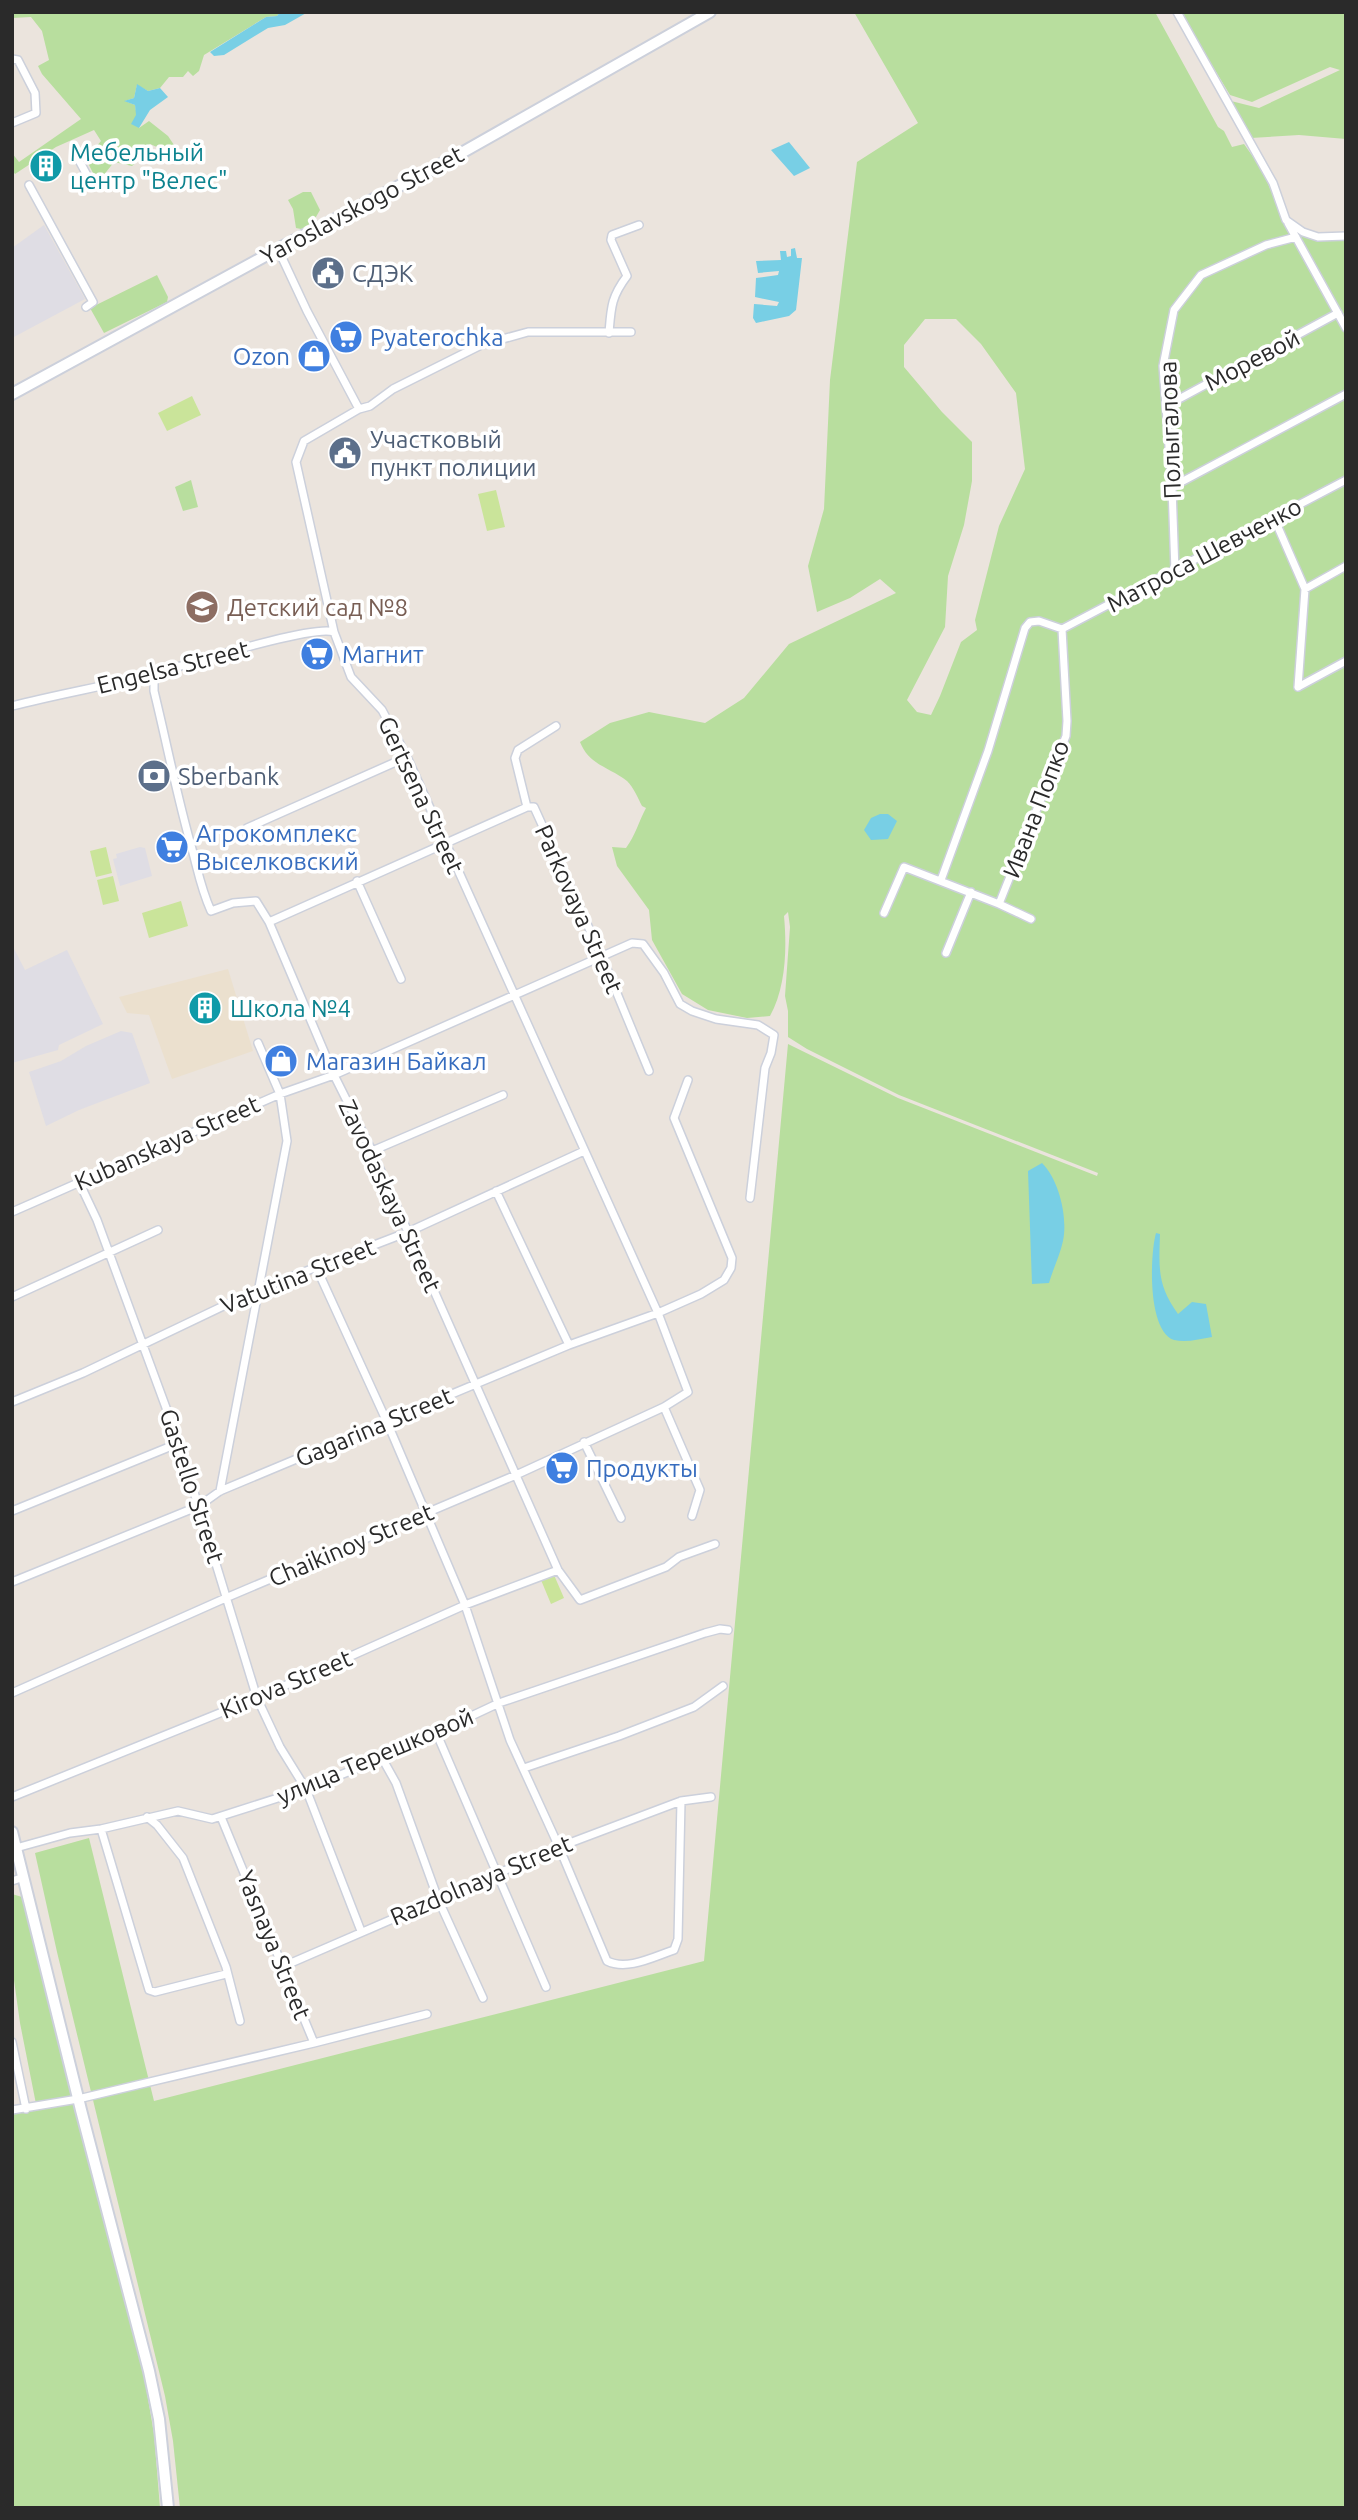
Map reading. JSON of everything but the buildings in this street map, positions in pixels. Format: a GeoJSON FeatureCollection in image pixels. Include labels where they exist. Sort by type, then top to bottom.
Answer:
{"type":"FeatureCollection","features":[{"type":"Feature","properties":{"kind":"street","name":"Yaroslavskogo Street"},"geometry":{"type":"LineString","coordinates":[[12,394],[278,249],[449,160],[710,12]]}},
{"type":"Feature","properties":{"kind":"street"},"geometry":{"type":"LineString","coordinates":[[1177,12],[1273,183],[1286,220],[1346,328]]}},
{"type":"Feature","properties":{"kind":"street"},"geometry":{"type":"LineString","coordinates":[[12,59],[18,60],[35,93],[36,113],[12,123]]}},
{"type":"Feature","properties":{"kind":"street"},"geometry":{"type":"LineString","coordinates":[[74,151],[88,177]]}},
{"type":"Feature","properties":{"kind":"street"},"geometry":{"type":"LineString","coordinates":[[29,185],[93,302],[86,307]]}},
{"type":"Feature","properties":{"kind":"street"},"geometry":{"type":"LineString","coordinates":[[1286,220],[1303,232],[1318,237],[1346,236]]}},
{"type":"Feature","properties":{"kind":"street"},"geometry":{"type":"LineString","coordinates":[[609,333],[614,294],[627,276],[611,240],[612,234],[639,225]]}},
{"type":"Feature","properties":{"kind":"street","name":"Полыгалова"},"geometry":{"type":"LineString","coordinates":[[1175,571],[1163,366],[1174,310],[1201,275],[1266,244],[1296,237]]}},
{"type":"Feature","properties":{"kind":"street"},"geometry":{"type":"LineString","coordinates":[[278,249],[307,311],[359,409]]}},
{"type":"Feature","properties":{"kind":"street","name":"Моревой"},"geometry":{"type":"LineString","coordinates":[[1166,406],[1338,313]]}},
{"type":"Feature","properties":{"kind":"street","name":"Gertsena Street"},"geometry":{"type":"LineString","coordinates":[[631,332],[528,332],[500,338],[430,369],[393,389],[370,406],[359,409],[304,441],[296,462],[334,632],[351,677],[383,709],[407,757],[658,1312],[688,1392]]}},
{"type":"Feature","properties":{"kind":"street"},"geometry":{"type":"LineString","coordinates":[[1172,487],[1346,394]]}},
{"type":"Feature","properties":{"kind":"street","name":"Матроса Шевченко"},"geometry":{"type":"LineString","coordinates":[[1062,629],[1346,480]]}},
{"type":"Feature","properties":{"kind":"street"},"geometry":{"type":"LineString","coordinates":[[1274,518],[1305,589],[1298,687],[1346,661]]}},
{"type":"Feature","properties":{"kind":"street"},"geometry":{"type":"LineString","coordinates":[[1305,589],[1346,566]]}},
{"type":"Feature","properties":{"kind":"street"},"geometry":{"type":"LineString","coordinates":[[941,880],[988,751],[1025,628],[1030,622],[1039,621],[1062,629]]}},
{"type":"Feature","properties":{"kind":"street","name":"Engelsa Street"},"geometry":{"type":"LineString","coordinates":[[12,706],[154,674],[327,629],[334,632]]}},
{"type":"Feature","properties":{"kind":"street","name":"Ивана Попко"},"geometry":{"type":"LineString","coordinates":[[999,904],[1066,736],[1062,629]]}},
{"type":"Feature","properties":{"kind":"street","name":"Zavodaskaya Street"},"geometry":{"type":"LineString","coordinates":[[154,674],[155,691],[199,885],[211,911],[233,903],[256,901],[269,922],[334,1075],[372,1151],[558,1570],[580,1600],[666,1567],[679,1557],[715,1544]]}},
{"type":"Feature","properties":{"kind":"street","name":"Parkovaya Street"},"geometry":{"type":"LineString","coordinates":[[556,726],[518,750],[515,758],[527,807],[534,807],[602,957],[649,1071]]}},
{"type":"Feature","properties":{"kind":"street"},"geometry":{"type":"LineString","coordinates":[[247,828],[407,757]]}},
{"type":"Feature","properties":{"kind":"street"},"geometry":{"type":"LineString","coordinates":[[269,922],[527,807]]}},
{"type":"Feature","properties":{"kind":"street"},"geometry":{"type":"LineString","coordinates":[[884,913],[904,867],[971,892],[1031,919]]}},
{"type":"Feature","properties":{"kind":"street"},"geometry":{"type":"LineString","coordinates":[[357,881],[401,979]]}},
{"type":"Feature","properties":{"kind":"street"},"geometry":{"type":"LineString","coordinates":[[946,953],[971,892]]}},
{"type":"Feature","properties":{"kind":"street","name":"Kubanskaya Street"},"geometry":{"type":"LineString","coordinates":[[12,1212],[280,1094],[334,1075],[632,943],[643,944],[664,973],[681,1004],[692,1011],[716,1019],[758,1025],[774,1035],[765,1068],[750,1198]]}},
{"type":"Feature","properties":{"kind":"street"},"geometry":{"type":"LineString","coordinates":[[220,1491],[287,1140],[280,1094],[258,1043]]}},
{"type":"Feature","properties":{"kind":"street","name":"Gagarina Street"},"geometry":{"type":"LineString","coordinates":[[12,1582],[199,1506],[220,1491],[569,1345],[701,1294],[724,1280],[731,1268],[732,1258],[674,1118],[688,1080]]}},
{"type":"Feature","properties":{"kind":"street"},"geometry":{"type":"LineString","coordinates":[[372,1151],[503,1095]]}},
{"type":"Feature","properties":{"kind":"street","name":"Vatutina Street"},"geometry":{"type":"LineString","coordinates":[[12,1402],[83,1373],[257,1290],[408,1232],[584,1151]]}},
{"type":"Feature","properties":{"kind":"street","name":"Gastello Street"},"geometry":{"type":"LineString","coordinates":[[79,1182],[97,1220],[179,1443],[257,1698],[280,1747],[306,1789],[361,1931]]}},
{"type":"Feature","properties":{"kind":"street"},"geometry":{"type":"LineString","coordinates":[[496,1191],[569,1345]]}},
{"type":"Feature","properties":{"kind":"street"},"geometry":{"type":"LineString","coordinates":[[12,1297],[158,1230]]}},
{"type":"Feature","properties":{"kind":"street"},"geometry":{"type":"LineString","coordinates":[[317,1269],[387,1422],[465,1605],[510,1741],[607,1961],[614,1965],[623,1965],[674,1950],[678,1939],[681,1801]]}},
{"type":"Feature","properties":{"kind":"street","name":"Chaikinoy Street"},"geometry":{"type":"LineString","coordinates":[[12,1693],[228,1597],[516,1475],[664,1407],[688,1392]]}},
{"type":"Feature","properties":{"kind":"street"},"geometry":{"type":"LineString","coordinates":[[664,1407],[700,1490],[692,1516]]}},
{"type":"Feature","properties":{"kind":"street"},"geometry":{"type":"LineString","coordinates":[[584,1442],[621,1518]]}},
{"type":"Feature","properties":{"kind":"street"},"geometry":{"type":"LineString","coordinates":[[12,1511],[179,1443]]}},
{"type":"Feature","properties":{"kind":"street","name":"Kirova Street"},"geometry":{"type":"LineString","coordinates":[[12,1797],[257,1698],[465,1605],[558,1570]]}},
{"type":"Feature","properties":{"kind":"street","name":"улица Терешковой"},"geometry":{"type":"LineString","coordinates":[[16,1848],[70,1833],[101,1829],[178,1811],[212,1819],[306,1789],[382,1758],[499,1703],[705,1633],[728,1630]]}},
{"type":"Feature","properties":{"kind":"street"},"geometry":{"type":"LineString","coordinates":[[524,1768],[694,1707],[723,1686]]}},
{"type":"Feature","properties":{"kind":"street"},"geometry":{"type":"LineString","coordinates":[[436,1732],[546,1987]]}},
{"type":"Feature","properties":{"kind":"street"},"geometry":{"type":"LineString","coordinates":[[382,1758],[396,1783],[438,1899],[483,1998]]}},
{"type":"Feature","properties":{"kind":"street","name":"Razdolnaya Street"},"geometry":{"type":"LineString","coordinates":[[284,1966],[559,1847],[681,1801],[710,1797]]}},
{"type":"Feature","properties":{"kind":"street","name":"Yasnaya Street"},"geometry":{"type":"LineString","coordinates":[[220,1816],[314,2043],[427,2014]]}},
{"type":"Feature","properties":{"kind":"street"},"geometry":{"type":"LineString","coordinates":[[147,1817],[157,1825],[183,1858],[226,1967],[240,2021]]}},
{"type":"Feature","properties":{"kind":"street"},"geometry":{"type":"LineString","coordinates":[[101,1829],[149,1990],[155,1992],[226,1974]]}},
{"type":"Feature","properties":{"kind":"street"},"geometry":{"type":"LineString","coordinates":[[12,1832],[156,2402],[168,2508]]}},
{"type":"Feature","properties":{"kind":"street"},"geometry":{"type":"LineString","coordinates":[[12,1881],[24,1877]]}},
{"type":"Feature","properties":{"kind":"street"},"geometry":{"type":"LineString","coordinates":[[12,2042],[26,2109]]}},
{"type":"Feature","properties":{"kind":"street"},"geometry":{"type":"LineString","coordinates":[[12,2110],[79,2105],[314,2043]]}},
{"type":"Feature","properties":{"kind":"shaded area"},"geometry":{"type":"Polygon","coordinates":[[[44,225],[85,299],[12,338],[12,248],[44,225]]]}},
{"type":"Feature","properties":{"kind":"shaded area"},"geometry":{"type":"Polygon","coordinates":[[[145,848],[152,876],[120,886],[113,859],[117,858],[116,854],[145,848]]]}},
{"type":"Feature","properties":{"kind":"shaded area"},"geometry":{"type":"Polygon","coordinates":[[[12,945],[25,970],[67,950],[103,1024],[59,1045],[58,1050],[12,1063],[12,945]]]}},
{"type":"Feature","properties":{"kind":"shaded area"},"geometry":{"type":"Polygon","coordinates":[[[228,969],[253,1051],[172,1079],[149,1015],[127,1013],[119,997],[228,969]]]}},
{"type":"Feature","properties":{"kind":"shaded area"},"geometry":{"type":"Polygon","coordinates":[[[121,1031],[132,1033],[150,1083],[79,1110],[46,1126],[29,1072],[61,1061],[86,1046],[121,1031]]]}},
{"type":"Feature","properties":{"kind":"green space"},"geometry":{"type":"Polygon","coordinates":[[[12,12],[280,12],[277,16],[266,17],[204,55],[199,71],[193,76],[188,71],[183,77],[169,77],[160,88],[148,91],[137,85],[134,98],[125,101],[135,105],[139,128],[149,121],[168,136],[176,148],[173,154],[150,144],[132,166],[114,162],[103,176],[93,173],[86,159],[101,141],[94,130],[56,147],[15,174],[12,170],[12,153],[19,162],[81,119],[38,66],[49,60],[42,31],[31,17],[12,18],[12,12]]]}},
{"type":"Feature","properties":{"kind":"green space"},"geometry":{"type":"Polygon","coordinates":[[[854,12],[1155,12],[1218,127],[1224,131],[1232,147],[1244,144],[1261,168],[1286,224],[1304,236],[1319,241],[1346,241],[1346,2508],[180,2508],[165,2396],[35,1853],[89,1838],[154,2101],[704,1961],[788,1044],[898,1098],[1097,1176],[1098,1173],[899,1095],[788,1037],[785,996],[790,927],[788,912],[784,916],[785,954],[782,980],[770,1016],[747,1018],[708,1010],[682,994],[652,940],[649,910],[617,866],[612,847],[626,848],[646,808],[642,806],[627,781],[594,761],[580,742],[610,723],[649,712],[705,723],[744,698],[789,644],[896,593],[880,579],[850,598],[817,612],[808,566],[824,509],[830,380],[857,162],[918,123],[854,12]],[[925,319],[904,345],[904,367],[972,442],[972,481],[964,525],[948,576],[945,627],[907,700],[917,712],[931,715],[961,642],[977,630],[975,620],[999,526],[1025,469],[1016,393],[981,344],[956,319],[925,319]]]}},
{"type":"Feature","properties":{"kind":"green space"},"geometry":{"type":"Polygon","coordinates":[[[1180,12],[1346,12],[1346,139],[1299,135],[1251,138],[1231,101],[1259,108],[1340,70],[1330,67],[1252,102],[1230,95],[1180,12]]]}},
{"type":"Feature","properties":{"kind":"green space"},"geometry":{"type":"Polygon","coordinates":[[[303,192],[311,192],[320,210],[313,222],[301,229],[296,228],[293,209],[288,200],[303,192]]]}},
{"type":"Feature","properties":{"kind":"green space"},"geometry":{"type":"Polygon","coordinates":[[[157,275],[168,297],[167,302],[104,333],[90,308],[157,275]]]}},
{"type":"Feature","properties":{"kind":"green space"},"geometry":{"type":"Polygon","coordinates":[[[192,396],[201,415],[167,431],[158,413],[192,396]]]}},
{"type":"Feature","properties":{"kind":"green space"},"geometry":{"type":"Polygon","coordinates":[[[191,480],[198,507],[183,511],[175,487],[191,480]]]}},
{"type":"Feature","properties":{"kind":"green space"},"geometry":{"type":"Polygon","coordinates":[[[496,490],[505,527],[487,531],[478,494],[496,490]]]}},
{"type":"Feature","properties":{"kind":"green space"},"geometry":{"type":"Polygon","coordinates":[[[106,847],[112,873],[96,877],[90,851],[106,847]]]}},
{"type":"Feature","properties":{"kind":"green space"},"geometry":{"type":"Polygon","coordinates":[[[113,876],[119,901],[103,905],[97,880],[113,876]]]}},
{"type":"Feature","properties":{"kind":"green space"},"geometry":{"type":"Polygon","coordinates":[[[181,901],[188,926],[149,938],[142,913],[181,901]]]}},
{"type":"Feature","properties":{"kind":"green space"},"geometry":{"type":"Polygon","coordinates":[[[554,1575],[564,1598],[551,1604],[541,1580],[554,1575]]]}},
{"type":"Feature","properties":{"kind":"green space"},"geometry":{"type":"Polygon","coordinates":[[[12,1894],[22,1897],[37,1942],[144,2375],[154,2434],[160,2508],[12,2508],[12,2112],[37,2109],[12,1966],[12,1894]]]}},
{"type":"Feature","properties":{"kind":"water"},"geometry":{"type":"Polygon","coordinates":[[[280,12],[308,12],[285,25],[268,28],[224,55],[214,56],[210,52],[266,17],[277,16],[280,12]]]}},
{"type":"Feature","properties":{"kind":"water"},"geometry":{"type":"Polygon","coordinates":[[[137,84],[148,91],[160,88],[168,97],[150,110],[139,128],[131,124],[136,115],[135,105],[124,101],[134,98],[137,84]]]}},
{"type":"Feature","properties":{"kind":"water"},"geometry":{"type":"Polygon","coordinates":[[[789,142],[810,168],[794,176],[771,150],[789,142]]]}},
{"type":"Feature","properties":{"kind":"water"},"geometry":{"type":"Polygon","coordinates":[[[795,248],[797,258],[802,258],[796,310],[789,316],[756,323],[753,318],[754,304],[777,306],[779,302],[755,297],[756,278],[778,275],[779,271],[758,273],[756,261],[781,260],[780,251],[786,251],[787,257],[791,256],[791,249],[795,248]]]}},
{"type":"Feature","properties":{"kind":"water"},"geometry":{"type":"Polygon","coordinates":[[[888,814],[897,821],[888,839],[871,840],[864,830],[871,818],[888,814]]]}},
{"type":"Feature","properties":{"kind":"water"},"geometry":{"type":"Polygon","coordinates":[[[1042,1163],[1053,1179],[1061,1199],[1064,1231],[1062,1246],[1049,1283],[1032,1284],[1028,1171],[1042,1163]]]}},
{"type":"Feature","properties":{"kind":"water"},"geometry":{"type":"Polygon","coordinates":[[[1156,1233],[1160,1234],[1161,1276],[1171,1304],[1178,1314],[1192,1302],[1206,1304],[1212,1337],[1188,1341],[1174,1340],[1165,1334],[1155,1308],[1153,1291],[1152,1257],[1156,1233]]]}},
{"type":"Feature","properties":{"kind":"place","name":"Мебельный центр \"Велес\""},"geometry":{"type":"Point","coordinates":[46,166]}},
{"type":"Feature","properties":{"kind":"place","name":"СДЭК"},"geometry":{"type":"Point","coordinates":[328,273]}},
{"type":"Feature","properties":{"kind":"place","name":"Pyaterochka"},"geometry":{"type":"Point","coordinates":[346,337]}},
{"type":"Feature","properties":{"kind":"place","name":"Ozon"},"geometry":{"type":"Point","coordinates":[314,356]}},
{"type":"Feature","properties":{"kind":"place","name":"Участковый пункт полиции"},"geometry":{"type":"Point","coordinates":[345,453]}},
{"type":"Feature","properties":{"kind":"place","name":"Детский сад №8"},"geometry":{"type":"Point","coordinates":[202,607]}},
{"type":"Feature","properties":{"kind":"place","name":"Магнит"},"geometry":{"type":"Point","coordinates":[317,654]}},
{"type":"Feature","properties":{"kind":"place","name":"Sberbank"},"geometry":{"type":"Point","coordinates":[154,776]}},
{"type":"Feature","properties":{"kind":"place","name":"Агрокомплекс Выселковский"},"geometry":{"type":"Point","coordinates":[172,847]}},
{"type":"Feature","properties":{"kind":"place","name":"Школа №4"},"geometry":{"type":"Point","coordinates":[205,1008]}},
{"type":"Feature","properties":{"kind":"place","name":"Магазин Байкал"},"geometry":{"type":"Point","coordinates":[281,1061]}},
{"type":"Feature","properties":{"kind":"place","name":"Продукты"},"geometry":{"type":"Point","coordinates":[562,1468]}}]}
